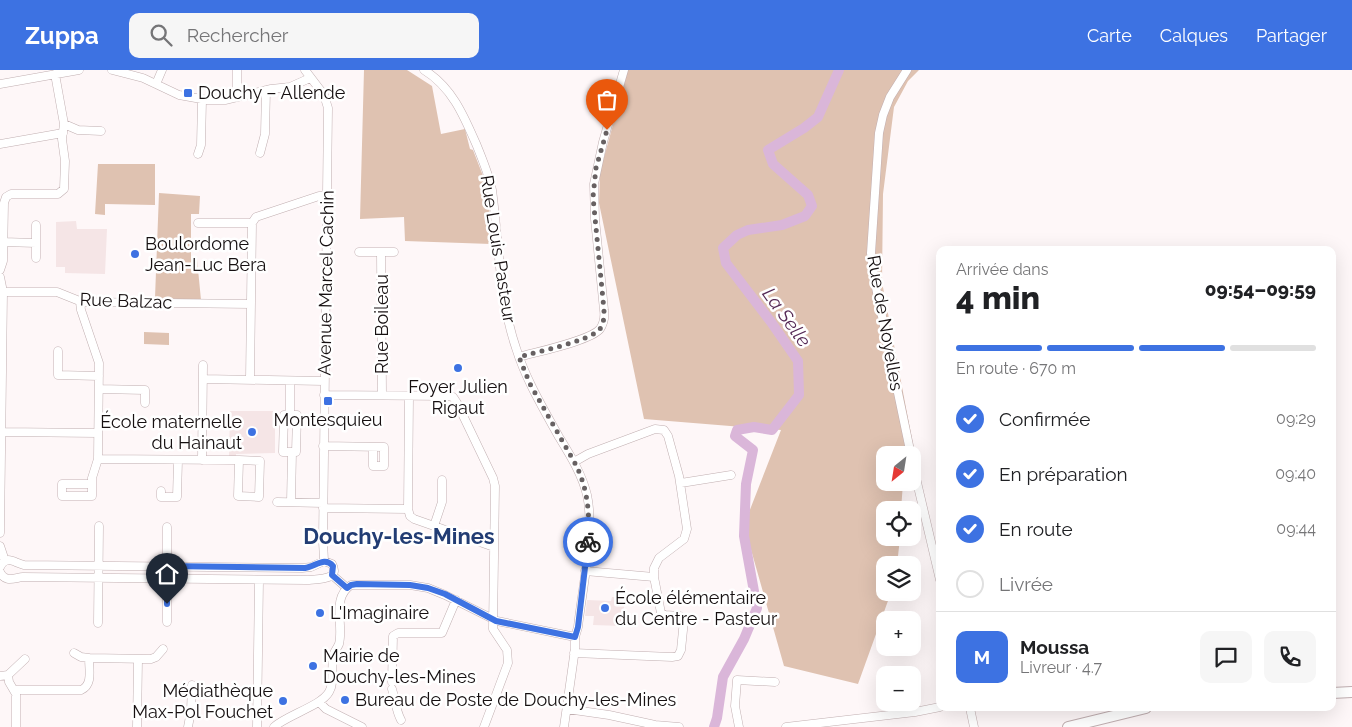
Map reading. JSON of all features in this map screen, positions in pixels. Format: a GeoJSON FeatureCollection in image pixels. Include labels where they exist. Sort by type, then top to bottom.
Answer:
{"type":"FeatureCollection","features":[{"type":"Feature","properties":{"kind":"main road"},"geometry":{"type":"LineString","coordinates":[[1336,693],[1352,692]]}},
{"type":"Feature","properties":{"kind":"main road"},"geometry":{"type":"LineString","coordinates":[[1068,727],[1134,711]]}},
{"type":"Feature","properties":{"kind":"street"},"geometry":{"type":"LineString","coordinates":[[0,84],[79,70]]}},
{"type":"Feature","properties":{"kind":"street"},"geometry":{"type":"LineString","coordinates":[[112,70],[137,76],[175,94],[202,100],[221,100],[292,86],[310,78]]}},
{"type":"Feature","properties":{"kind":"street"},"geometry":{"type":"LineString","coordinates":[[156,84],[162,70]]}},
{"type":"Feature","properties":{"kind":"street"},"geometry":{"type":"LineString","coordinates":[[237,70],[237,97]]}},
{"type":"Feature","properties":{"kind":"street","name":"Avenue Marcel Cachin"},"geometry":{"type":"LineString","coordinates":[[305,70],[324,95],[327,105],[323,550],[321,562]]}},
{"type":"Feature","properties":{"kind":"street","name":"Rue Louis Pasteur"},"geometry":{"type":"LineString","coordinates":[[424,70],[444,86],[458,106],[487,171],[492,190],[507,316],[519,357],[530,384],[574,462],[584,484],[588,503],[585,571],[564,727]]}},
{"type":"Feature","properties":{"kind":"street"},"geometry":{"type":"LineString","coordinates":[[519,357],[584,338],[598,331],[603,324],[594,202],[595,178],[624,70]]}},
{"type":"Feature","properties":{"kind":"street","name":"Rue de Noyelles"},"geometry":{"type":"LineString","coordinates":[[907,70],[893,91],[882,121],[878,139],[872,264],[909,446]]}},
{"type":"Feature","properties":{"kind":"street"},"geometry":{"type":"LineString","coordinates":[[0,270],[3,261],[4,203],[7,196],[11,194],[58,194],[63,191],[65,164],[64,124],[55,74]]}},
{"type":"Feature","properties":{"kind":"street"},"geometry":{"type":"LineString","coordinates":[[260,153],[265,138],[266,90]]}},
{"type":"Feature","properties":{"kind":"street"},"geometry":{"type":"LineString","coordinates":[[198,154],[201,145],[202,100]]}},
{"type":"Feature","properties":{"kind":"street"},"geometry":{"type":"LineString","coordinates":[[64,124],[78,130],[100,131]]}},
{"type":"Feature","properties":{"kind":"street"},"geometry":{"type":"LineString","coordinates":[[0,144],[63,133]]}},
{"type":"Feature","properties":{"kind":"street"},"geometry":{"type":"LineString","coordinates":[[250,380],[252,223],[256,218],[320,196],[327,196]]}},
{"type":"Feature","properties":{"kind":"street"},"geometry":{"type":"LineString","coordinates":[[198,223],[252,223]]}},
{"type":"Feature","properties":{"kind":"street"},"geometry":{"type":"LineString","coordinates":[[36,225],[36,258]]}},
{"type":"Feature","properties":{"kind":"street"},"geometry":{"type":"LineString","coordinates":[[3,242],[36,243]]}},
{"type":"Feature","properties":{"kind":"street","name":"Rue Boileau"},"geometry":{"type":"LineString","coordinates":[[359,252],[394,252]]}},
{"type":"Feature","properties":{"kind":"street","name":"Rue Boileau"},"geometry":{"type":"LineString","coordinates":[[382,252],[382,395]]}},
{"type":"Feature","properties":{"kind":"street"},"geometry":{"type":"LineString","coordinates":[[0,277],[3,292],[0,532]]}},
{"type":"Feature","properties":{"kind":"street","name":"Rue Balzac"},"geometry":{"type":"LineString","coordinates":[[3,292],[57,292],[80,302],[251,304]]}},
{"type":"Feature","properties":{"kind":"street"},"geometry":{"type":"LineString","coordinates":[[80,302],[81,310],[99,360],[98,459],[92,484]]}},
{"type":"Feature","properties":{"kind":"street"},"geometry":{"type":"LineString","coordinates":[[58,351],[58,375],[99,376]]}},
{"type":"Feature","properties":{"kind":"street"},"geometry":{"type":"LineString","coordinates":[[202,460],[203,365]]}},
{"type":"Feature","properties":{"kind":"street"},"geometry":{"type":"LineString","coordinates":[[203,379],[324,381]]}},
{"type":"Feature","properties":{"kind":"street","name":"Avenue Marcel Cachin"},"geometry":{"type":"LineString","coordinates":[[290,380],[290,415]]}},
{"type":"Feature","properties":{"kind":"street"},"geometry":{"type":"LineString","coordinates":[[99,389],[145,390],[145,403]]}},
{"type":"Feature","properties":{"kind":"street"},"geometry":{"type":"LineString","coordinates":[[324,395],[448,396],[453,397],[458,402],[494,481],[494,620],[495,633],[507,650],[507,670],[484,727]]}},
{"type":"Feature","properties":{"kind":"street"},"geometry":{"type":"LineString","coordinates":[[409,396],[408,509],[410,516],[494,547]]}},
{"type":"Feature","properties":{"kind":"street","name":"Avenue Marcel Cachin"},"geometry":{"type":"LineString","coordinates":[[284,415],[290,415],[297,415],[296,452],[283,452],[284,415]]}},
{"type":"Feature","properties":{"kind":"street"},"geometry":{"type":"LineString","coordinates":[[574,462],[588,454],[655,429],[666,431],[680,483],[686,520],[686,534],[682,541],[658,560],[654,568],[661,613],[683,618],[681,650],[678,656],[574,652]]}},
{"type":"Feature","properties":{"kind":"street"},"geometry":{"type":"LineString","coordinates":[[1,432],[98,433]]}},
{"type":"Feature","properties":{"kind":"street"},"geometry":{"type":"LineString","coordinates":[[323,446],[374,447]]}},
{"type":"Feature","properties":{"kind":"street","name":"Avenue Marcel Cachin"},"geometry":{"type":"LineString","coordinates":[[291,502],[292,452]]}},
{"type":"Feature","properties":{"kind":"street"},"geometry":{"type":"LineString","coordinates":[[98,459],[239,460],[260,461],[259,497],[238,496],[239,460]]}},
{"type":"Feature","properties":{"kind":"street"},"geometry":{"type":"LineString","coordinates":[[161,491],[161,497],[178,497],[178,460]]}},
{"type":"Feature","properties":{"kind":"street"},"geometry":{"type":"LineString","coordinates":[[680,483],[731,475]]}},
{"type":"Feature","properties":{"kind":"street"},"geometry":{"type":"LineString","coordinates":[[434,526],[442,502],[442,480]]}},
{"type":"Feature","properties":{"kind":"street"},"geometry":{"type":"LineString","coordinates":[[919,491],[936,563]]}},
{"type":"Feature","properties":{"kind":"street"},"geometry":{"type":"LineString","coordinates":[[277,502],[408,509]]}},
{"type":"Feature","properties":{"kind":"street"},"geometry":{"type":"LineString","coordinates":[[98,622],[99,526]]}},
{"type":"Feature","properties":{"kind":"street"},"geometry":{"type":"LineString","coordinates":[[167,527],[167,622]]}},
{"type":"Feature","properties":{"kind":"street"},"geometry":{"type":"LineString","coordinates":[[0,546],[2,564],[12,560],[24,565],[305,568],[321,562],[330,562],[333,566],[332,575]]}},
{"type":"Feature","properties":{"kind":"street"},"geometry":{"type":"LineString","coordinates":[[14,578],[19,570],[16,562]]}},
{"type":"Feature","properties":{"kind":"street"},"geometry":{"type":"LineString","coordinates":[[321,562],[316,572],[322,578]]}},
{"type":"Feature","properties":{"kind":"street"},"geometry":{"type":"LineString","coordinates":[[585,571],[654,577]]}},
{"type":"Feature","properties":{"kind":"street"},"geometry":{"type":"LineString","coordinates":[[2,578],[308,580],[328,578],[332,575]]}},
{"type":"Feature","properties":{"kind":"street"},"geometry":{"type":"LineString","coordinates":[[332,575],[347,588]]}},
{"type":"Feature","properties":{"kind":"street"},"geometry":{"type":"LineString","coordinates":[[257,727],[259,580]]}},
{"type":"Feature","properties":{"kind":"street"},"geometry":{"type":"LineString","coordinates":[[274,727],[319,702],[326,697],[331,689],[333,656],[339,642],[340,601],[347,588],[353,584],[414,585],[436,591],[494,620],[575,637]]}},
{"type":"Feature","properties":{"kind":"street"},"geometry":{"type":"LineString","coordinates":[[401,720],[392,685],[393,636],[398,633],[442,633],[456,600]]}},
{"type":"Feature","properties":{"kind":"street"},"geometry":{"type":"LineString","coordinates":[[74,653],[84,658],[153,659],[163,648]]}},
{"type":"Feature","properties":{"kind":"street"},"geometry":{"type":"LineString","coordinates":[[16,727],[17,696],[4,676],[26,658]]}},
{"type":"Feature","properties":{"kind":"street"},"geometry":{"type":"LineString","coordinates":[[14,690],[83,690],[89,683],[90,658]]}},
{"type":"Feature","properties":{"kind":"street"},"geometry":{"type":"LineString","coordinates":[[137,727],[138,659]]}},
{"type":"Feature","properties":{"kind":"street"},"geometry":{"type":"LineString","coordinates":[[739,727],[735,706],[737,680],[775,682]]}},
{"type":"Feature","properties":{"kind":"street"},"geometry":{"type":"LineString","coordinates":[[188,727],[192,685]]}},
{"type":"Feature","properties":{"kind":"street"},"geometry":{"type":"LineString","coordinates":[[319,702],[326,709],[362,727]]}},
{"type":"Feature","properties":{"kind":"street"},"geometry":{"type":"LineString","coordinates":[[567,708],[609,715],[639,724],[679,727]]}},
{"type":"Feature","properties":{"kind":"street"},"geometry":{"type":"LineString","coordinates":[[786,727],[916,712],[936,708]]}},
{"type":"Feature","properties":{"kind":"street"},"geometry":{"type":"LineString","coordinates":[[971,711],[974,727]]}},
{"type":"Feature","properties":{"kind":"shaded area"},"geometry":{"type":"Polygon","coordinates":[[[364,70],[407,70],[432,86],[441,134],[465,129],[470,149],[473,150],[485,181],[490,215],[488,215],[491,244],[405,241],[404,217],[360,219],[364,70]]]}},
{"type":"Feature","properties":{"kind":"shaded area"},"geometry":{"type":"Polygon","coordinates":[[[628,70],[919,70],[908,81],[894,107],[883,194],[882,282],[913,446],[876,446],[876,491],[902,491],[902,501],[876,501],[876,546],[899,546],[898,556],[876,556],[876,601],[888,601],[884,611],[876,611],[876,634],[858,684],[784,666],[744,525],[781,430],[644,419],[599,203],[600,172],[628,70]]]}},
{"type":"Feature","properties":{"kind":"shaded area"},"geometry":{"type":"Polygon","coordinates":[[[98,164],[155,164],[155,205],[105,204],[105,215],[95,214],[98,164]]]}},
{"type":"Feature","properties":{"kind":"shaded area"},"geometry":{"type":"Polygon","coordinates":[[[159,193],[200,196],[199,214],[191,214],[191,259],[197,259],[201,300],[155,298],[159,193]]]}},
{"type":"Feature","properties":{"kind":"shaded area"},"geometry":{"type":"Polygon","coordinates":[[[76,221],[77,229],[107,229],[105,274],[65,273],[65,267],[56,267],[56,222],[76,221]]]}},
{"type":"Feature","properties":{"kind":"shaded area"},"geometry":{"type":"Polygon","coordinates":[[[144,332],[169,333],[169,345],[144,344],[144,332]]]}},
{"type":"Feature","properties":{"kind":"shaded area","name":"École maternelle du Hainaut"},"geometry":{"type":"Polygon","coordinates":[[[230,411],[275,411],[275,453],[236,454],[236,456],[229,456],[230,411]]]}},
{"type":"Feature","properties":{"kind":"shaded area","name":"École élémentaire du Centre - Pasteur"},"geometry":{"type":"Polygon","coordinates":[[[612,597],[625,598],[622,626],[593,625],[594,616],[585,616],[587,600],[611,601],[612,597]]]}},
{"type":"Feature","properties":{"kind":"waterway","name":"La Selle"},"geometry":{"type":"LineString","coordinates":[[714,727],[723,677],[744,639],[757,608],[744,536],[746,484],[753,450],[735,436],[737,430],[754,427],[772,430],[799,395],[798,361],[726,263],[723,248],[737,235],[748,230],[782,225],[805,216],[812,206],[808,195],[773,164],[768,150],[818,117],[839,70]]}},
{"type":"Feature","properties":{"kind":"way so far"},"geometry":{"type":"LineString","coordinates":[[588,542],[588,503],[582,479],[530,384],[519,357],[584,338],[596,333],[603,324],[604,310],[593,197],[596,168],[607,130]]}},
{"type":"Feature","properties":{"kind":"place","name":"Douchy – Allende"},"geometry":{"type":"Point","coordinates":[188,93]}},
{"type":"Feature","properties":{"kind":"place","name":"Boulordome Jean-Luc Bera"},"geometry":{"type":"Point","coordinates":[135,254]}},
{"type":"Feature","properties":{"kind":"place","name":"Foyer Julien Rigaut"},"geometry":{"type":"Point","coordinates":[458,368]}},
{"type":"Feature","properties":{"kind":"place","name":"Montesquieu"},"geometry":{"type":"Point","coordinates":[328,401]}},
{"type":"Feature","properties":{"kind":"place","name":"École maternelle du Hainaut"},"geometry":{"type":"Point","coordinates":[252,432]}},
{"type":"Feature","properties":{"kind":"place","name":"École élémentaire du Centre - Pasteur"},"geometry":{"type":"Point","coordinates":[605,608]}},
{"type":"Feature","properties":{"kind":"place","name":"L'Imaginaire"},"geometry":{"type":"Point","coordinates":[320,613]}},
{"type":"Feature","properties":{"kind":"place","name":"Mairie de Douchy-les-Mines"},"geometry":{"type":"Point","coordinates":[313,666]}},
{"type":"Feature","properties":{"kind":"place","name":"Bureau de Poste de Douchy-les-Mines"},"geometry":{"type":"Point","coordinates":[345,700]}},
{"type":"Feature","properties":{"kind":"place","name":"Médiathèque Max-Pol Fouchet"},"geometry":{"type":"Point","coordinates":[283,701]}},
{"type":"Feature","properties":{"kind":"district","name":"Douchy-les-Mines"},"geometry":{"type":"Point","coordinates":[399,536]}},
{"type":"Feature","properties":{"kind":"route"},"geometry":{"type":"LineString","coordinates":[[167,604],[167,566],[305,568],[326,561],[330,562],[333,566],[334,571],[332,575],[347,588],[353,584],[423,587],[445,594],[496,621],[575,637],[578,627],[588,542]]}}]}
